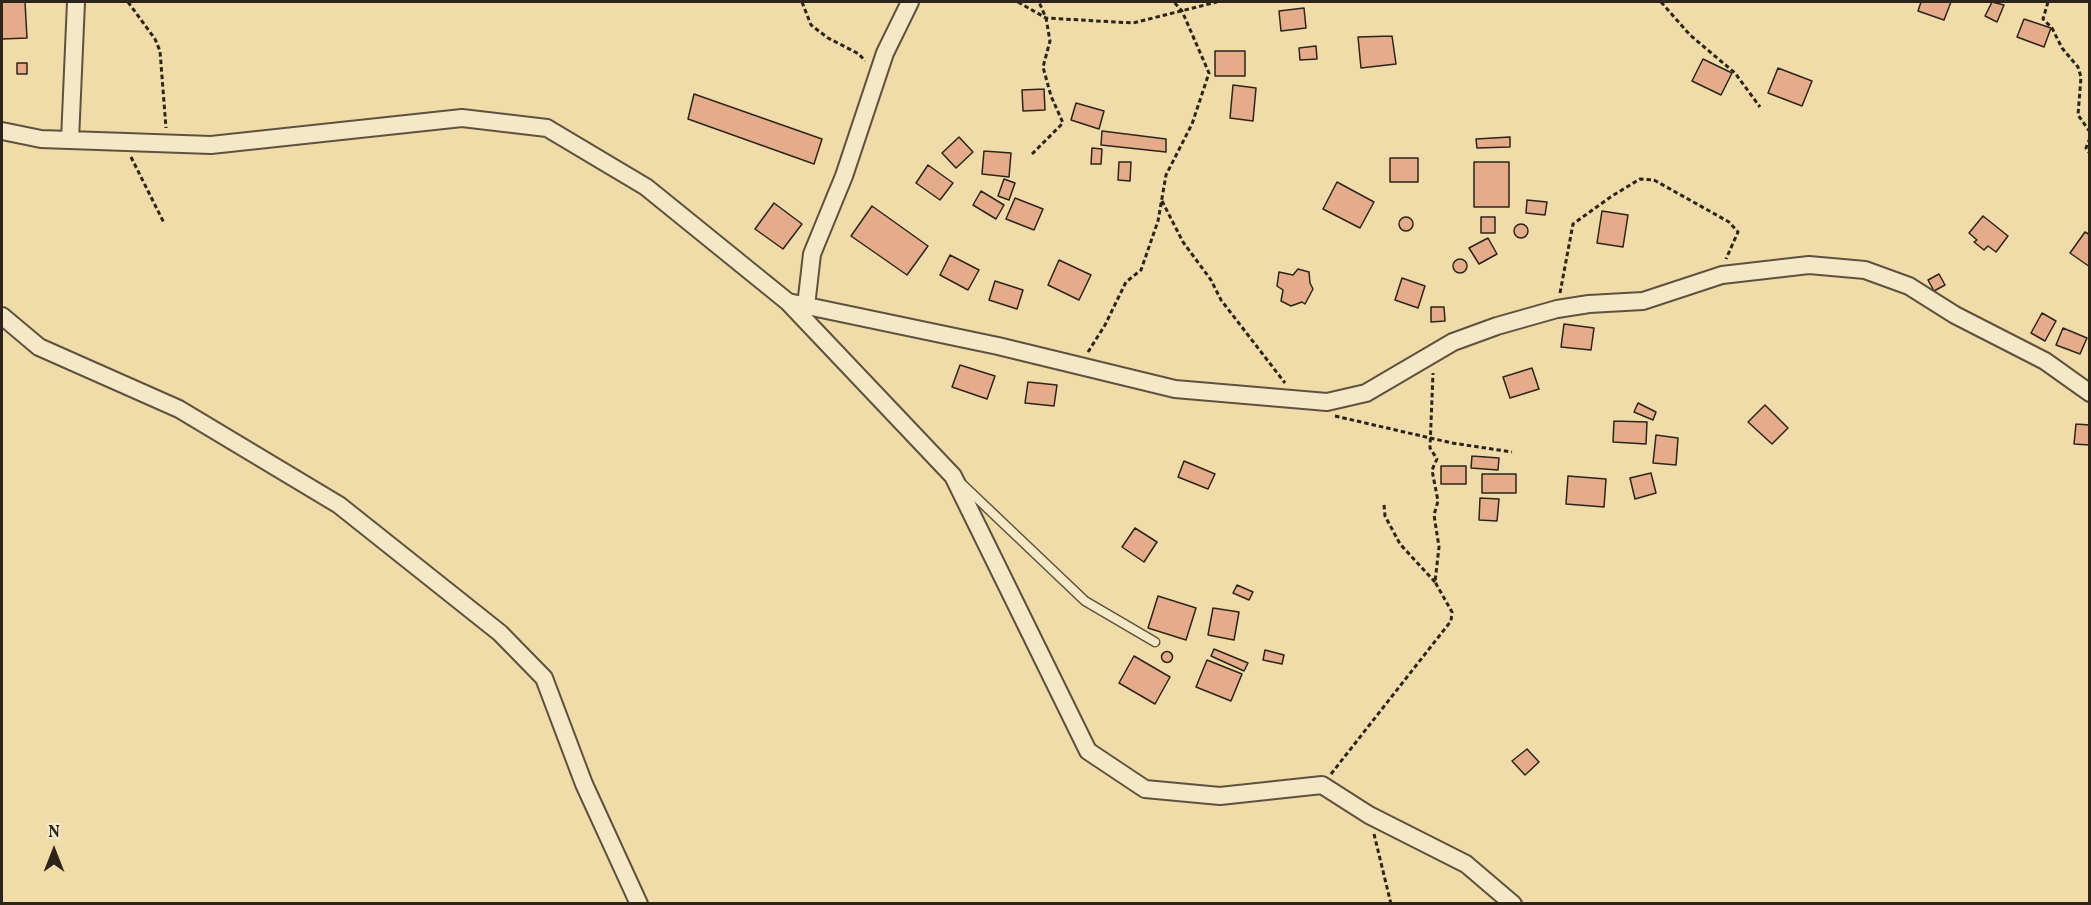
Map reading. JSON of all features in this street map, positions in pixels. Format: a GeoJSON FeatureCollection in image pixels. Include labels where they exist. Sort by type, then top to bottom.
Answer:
{"type":"FeatureCollection","features":[{"type":"Feature","properties":{"kind":"street"},"geometry":{"type":"LineString","coordinates":[[70,140],[76,2]]}},
{"type":"Feature","properties":{"kind":"street"},"geometry":{"type":"LineString","coordinates":[[806,306],[812,254],[844,176],[885,53],[910,2]]}},
{"type":"Feature","properties":{"kind":"street"},"geometry":{"type":"LineString","coordinates":[[2,131],[41,139],[211,145],[462,118],[547,128],[646,187],[788,302],[953,476],[1089,751],[1145,789],[1220,796],[1322,785],[1369,815],[1466,864],[1513,903]]}},
{"type":"Feature","properties":{"kind":"street"},"geometry":{"type":"LineString","coordinates":[[788,302],[975,341],[1175,389],[1328,402],[1366,393],[1453,342],[1497,326],[1557,309],[1589,304],[1643,301],[1718,277],[1809,265],[1865,270],[1909,286],[1955,315],[2044,361],[2090,393]]}},
{"type":"Feature","properties":{"kind":"street"},"geometry":{"type":"LineString","coordinates":[[2,316],[39,347],[179,409],[339,505],[500,633],[544,678],[584,784],[639,903]]}},
{"type":"Feature","properties":{"kind":"lane"},"geometry":{"type":"LineString","coordinates":[[953,476],[1085,601],[1155,642]]}},
{"type":"Feature","properties":{"kind":"path"},"geometry":{"type":"LineString","coordinates":[[128,2],[155,39],[160,51],[167,143]]}},
{"type":"Feature","properties":{"kind":"path"},"geometry":{"type":"LineString","coordinates":[[802,2],[811,25],[828,38],[859,54],[878,73]]}},
{"type":"Feature","properties":{"kind":"path"},"geometry":{"type":"LineString","coordinates":[[1018,2],[1046,18],[1133,23],[1217,2]]}},
{"type":"Feature","properties":{"kind":"path"},"geometry":{"type":"LineString","coordinates":[[1032,154],[1063,123],[1051,96],[1043,67],[1050,41],[1046,18],[1039,2]]}},
{"type":"Feature","properties":{"kind":"path"},"geometry":{"type":"LineString","coordinates":[[1081,367],[1126,282],[1141,270],[1162,201],[1166,175],[1192,124],[1209,73],[1182,11],[1174,2]]}},
{"type":"Feature","properties":{"kind":"path"},"geometry":{"type":"LineString","coordinates":[[1661,2],[1690,35],[1735,73],[1760,107]]}},
{"type":"Feature","properties":{"kind":"path"},"geometry":{"type":"LineString","coordinates":[[2048,2],[2043,19],[2052,28],[2062,48],[2078,67],[2081,77],[2078,115],[2090,132]]}},
{"type":"Feature","properties":{"kind":"path"},"geometry":{"type":"LineString","coordinates":[[2090,138],[2086,148],[2090,153]]}},
{"type":"Feature","properties":{"kind":"path"},"geometry":{"type":"LineString","coordinates":[[124,142],[164,223]]}},
{"type":"Feature","properties":{"kind":"path"},"geometry":{"type":"LineString","coordinates":[[1557,309],[1573,224],[1640,179],[1654,180],[1678,192],[1729,222],[1738,232],[1718,277]]}},
{"type":"Feature","properties":{"kind":"path"},"geometry":{"type":"LineString","coordinates":[[1162,201],[1183,242],[1211,280],[1232,316],[1285,383],[1290,398]]}},
{"type":"Feature","properties":{"kind":"path"},"geometry":{"type":"LineString","coordinates":[[1435,582],[1439,547],[1434,515],[1438,501],[1432,470],[1437,459],[1430,448],[1430,439],[1431,385],[1436,353]]}},
{"type":"Feature","properties":{"kind":"path"},"geometry":{"type":"LineString","coordinates":[[1328,413],[1346,421],[1430,439],[1512,452]]}},
{"type":"Feature","properties":{"kind":"path"},"geometry":{"type":"LineString","coordinates":[[1322,785],[1451,621],[1452,612],[1435,582],[1400,544],[1385,516],[1384,505]]}},
{"type":"Feature","properties":{"kind":"path"},"geometry":{"type":"LineString","coordinates":[[1369,815],[1391,903]]}},
{"type":"Feature","properties":{"kind":"building"},"geometry":{"type":"Polygon","coordinates":[[[2,2],[25,2],[27,38],[2,39],[2,2]]]}},
{"type":"Feature","properties":{"kind":"building"},"geometry":{"type":"Polygon","coordinates":[[[1921,2],[1951,2],[1944,20],[1918,11],[1921,2]]]}},
{"type":"Feature","properties":{"kind":"building"},"geometry":{"type":"Polygon","coordinates":[[[1992,2],[2004,5],[1997,22],[1985,16],[1992,2]]]}},
{"type":"Feature","properties":{"kind":"building"},"geometry":{"type":"Polygon","coordinates":[[[1304,8],[1306,28],[1281,31],[1279,11],[1304,8]]]}},
{"type":"Feature","properties":{"kind":"building"},"geometry":{"type":"Polygon","coordinates":[[[2024,19],[2051,28],[2044,47],[2017,37],[2024,19]]]}},
{"type":"Feature","properties":{"kind":"building"},"geometry":{"type":"Polygon","coordinates":[[[1392,36],[1396,64],[1361,68],[1358,37],[1392,36]]]}},
{"type":"Feature","properties":{"kind":"building"},"geometry":{"type":"Polygon","coordinates":[[[1316,46],[1317,59],[1300,60],[1299,48],[1316,46]]]}},
{"type":"Feature","properties":{"kind":"building"},"geometry":{"type":"Polygon","coordinates":[[[1215,51],[1245,51],[1245,76],[1215,76],[1215,51]]]}},
{"type":"Feature","properties":{"kind":"building"},"geometry":{"type":"Polygon","coordinates":[[[1703,59],[1732,73],[1721,95],[1692,81],[1703,59]]]}},
{"type":"Feature","properties":{"kind":"building"},"geometry":{"type":"Polygon","coordinates":[[[17,63],[27,63],[27,74],[17,74],[17,63]]]}},
{"type":"Feature","properties":{"kind":"building"},"geometry":{"type":"Polygon","coordinates":[[[1778,68],[1812,81],[1802,106],[1768,93],[1778,68]]]}},
{"type":"Feature","properties":{"kind":"building"},"geometry":{"type":"Polygon","coordinates":[[[1233,85],[1256,88],[1253,121],[1230,118],[1233,85]]]}},
{"type":"Feature","properties":{"kind":"building"},"geometry":{"type":"Polygon","coordinates":[[[1044,89],[1045,110],[1023,111],[1022,90],[1044,89]]]}},
{"type":"Feature","properties":{"kind":"building"},"geometry":{"type":"Polygon","coordinates":[[[694,94],[822,139],[814,164],[688,119],[694,94]]]}},
{"type":"Feature","properties":{"kind":"building"},"geometry":{"type":"Polygon","coordinates":[[[1076,103],[1104,111],[1099,129],[1071,120],[1076,103]]]}},
{"type":"Feature","properties":{"kind":"building"},"geometry":{"type":"Polygon","coordinates":[[[1102,131],[1166,139],[1166,152],[1101,145],[1102,131]]]}},
{"type":"Feature","properties":{"kind":"building"},"geometry":{"type":"Polygon","coordinates":[[[959,137],[973,152],[956,168],[942,153],[959,137]]]}},
{"type":"Feature","properties":{"kind":"building"},"geometry":{"type":"Polygon","coordinates":[[[1510,137],[1510,147],[1477,148],[1476,139],[1510,137]]]}},
{"type":"Feature","properties":{"kind":"building"},"geometry":{"type":"Polygon","coordinates":[[[1092,148],[1102,149],[1101,164],[1091,164],[1092,148]]]}},
{"type":"Feature","properties":{"kind":"building"},"geometry":{"type":"Polygon","coordinates":[[[984,151],[1011,153],[1009,177],[982,174],[984,151]]]}},
{"type":"Feature","properties":{"kind":"building"},"geometry":{"type":"Polygon","coordinates":[[[1390,158],[1418,158],[1418,182],[1390,182],[1390,158]]]}},
{"type":"Feature","properties":{"kind":"building"},"geometry":{"type":"Polygon","coordinates":[[[1119,162],[1131,162],[1130,181],[1118,180],[1119,162]]]}},
{"type":"Feature","properties":{"kind":"building"},"geometry":{"type":"Polygon","coordinates":[[[1474,162],[1509,162],[1509,207],[1474,207],[1474,162]]]}},
{"type":"Feature","properties":{"kind":"building"},"geometry":{"type":"Polygon","coordinates":[[[928,165],[953,183],[940,200],[916,183],[928,165]]]}},
{"type":"Feature","properties":{"kind":"building"},"geometry":{"type":"Polygon","coordinates":[[[1004,179],[1015,183],[1009,200],[998,196],[1004,179]]]}},
{"type":"Feature","properties":{"kind":"building"},"geometry":{"type":"Polygon","coordinates":[[[1337,182],[1374,202],[1360,228],[1323,209],[1337,182]]]}},
{"type":"Feature","properties":{"kind":"building"},"geometry":{"type":"Polygon","coordinates":[[[981,191],[1004,205],[996,219],[973,205],[981,191]]]}},
{"type":"Feature","properties":{"kind":"building"},"geometry":{"type":"Polygon","coordinates":[[[1015,198],[1043,209],[1034,230],[1006,219],[1015,198]]]}},
{"type":"Feature","properties":{"kind":"building"},"geometry":{"type":"Polygon","coordinates":[[[1527,200],[1547,202],[1545,215],[1526,213],[1527,200]]]}},
{"type":"Feature","properties":{"kind":"building"},"geometry":{"type":"Polygon","coordinates":[[[774,203],[802,224],[783,249],[755,229],[774,203]]]}},
{"type":"Feature","properties":{"kind":"building"},"geometry":{"type":"Polygon","coordinates":[[[872,206],[928,246],[907,275],[851,236],[872,206]]]}},
{"type":"Feature","properties":{"kind":"building"},"geometry":{"type":"Polygon","coordinates":[[[1602,211],[1628,215],[1623,247],[1597,243],[1602,211]]]}},
{"type":"Feature","properties":{"kind":"building"},"geometry":{"type":"Polygon","coordinates":[[[1983,216],[2008,236],[1996,252],[1988,246],[1984,250],[1974,242],[1977,240],[1969,233],[1983,216]]]}},
{"type":"Feature","properties":{"kind":"building"},"geometry":{"type":"Polygon","coordinates":[[[1403,217],[1409,217],[1413,224],[1409,231],[1403,231],[1399,227],[1399,221],[1403,217]]]}},
{"type":"Feature","properties":{"kind":"building"},"geometry":{"type":"Polygon","coordinates":[[[1481,217],[1495,217],[1495,233],[1481,233],[1481,217]]]}},
{"type":"Feature","properties":{"kind":"building"},"geometry":{"type":"Polygon","coordinates":[[[1521,224],[1526,226],[1528,231],[1526,236],[1521,238],[1516,236],[1514,231],[1516,226],[1521,224]]]}},
{"type":"Feature","properties":{"kind":"building"},"geometry":{"type":"Polygon","coordinates":[[[2085,232],[2090,235],[2090,267],[2070,253],[2085,232]]]}},
{"type":"Feature","properties":{"kind":"building"},"geometry":{"type":"Polygon","coordinates":[[[1488,238],[1497,254],[1479,264],[1469,248],[1488,238]]]}},
{"type":"Feature","properties":{"kind":"building"},"geometry":{"type":"Polygon","coordinates":[[[950,255],[979,270],[968,290],[940,275],[950,255]]]}},
{"type":"Feature","properties":{"kind":"building"},"geometry":{"type":"Polygon","coordinates":[[[1457,259],[1463,259],[1467,266],[1463,273],[1457,273],[1453,269],[1453,263],[1457,259]]]}},
{"type":"Feature","properties":{"kind":"building"},"geometry":{"type":"Polygon","coordinates":[[[1059,260],[1091,275],[1079,300],[1048,285],[1059,260]]]}},
{"type":"Feature","properties":{"kind":"building"},"geometry":{"type":"Polygon","coordinates":[[[1298,269],[1309,272],[1313,289],[1305,304],[1302,302],[1291,306],[1281,301],[1283,290],[1277,286],[1279,272],[1293,275],[1298,269]]]}},
{"type":"Feature","properties":{"kind":"building"},"geometry":{"type":"Polygon","coordinates":[[[1939,274],[1945,285],[1934,291],[1928,280],[1939,274]]]}},
{"type":"Feature","properties":{"kind":"building"},"geometry":{"type":"Polygon","coordinates":[[[1402,278],[1425,286],[1418,308],[1395,300],[1402,278]]]}},
{"type":"Feature","properties":{"kind":"building"},"geometry":{"type":"Polygon","coordinates":[[[995,281],[1023,290],[1017,309],[989,300],[995,281]]]}},
{"type":"Feature","properties":{"kind":"building"},"geometry":{"type":"Polygon","coordinates":[[[1431,307],[1444,307],[1445,321],[1431,322],[1431,307]]]}},
{"type":"Feature","properties":{"kind":"building"},"geometry":{"type":"Polygon","coordinates":[[[2042,313],[2056,321],[2045,341],[2031,333],[2042,313]]]}},
{"type":"Feature","properties":{"kind":"building"},"geometry":{"type":"Polygon","coordinates":[[[1564,324],[1594,328],[1591,350],[1561,347],[1564,324]]]}},
{"type":"Feature","properties":{"kind":"building"},"geometry":{"type":"Polygon","coordinates":[[[2063,328],[2087,338],[2080,354],[2056,345],[2063,328]]]}},
{"type":"Feature","properties":{"kind":"building"},"geometry":{"type":"Polygon","coordinates":[[[960,365],[995,376],[987,399],[952,387],[960,365]]]}},
{"type":"Feature","properties":{"kind":"building"},"geometry":{"type":"Polygon","coordinates":[[[1532,368],[1539,389],[1510,398],[1503,377],[1532,368]]]}},
{"type":"Feature","properties":{"kind":"building"},"geometry":{"type":"Polygon","coordinates":[[[1028,382],[1057,385],[1054,406],[1025,403],[1028,382]]]}},
{"type":"Feature","properties":{"kind":"building"},"geometry":{"type":"Polygon","coordinates":[[[1638,403],[1656,412],[1653,420],[1634,412],[1638,403]]]}},
{"type":"Feature","properties":{"kind":"building"},"geometry":{"type":"Polygon","coordinates":[[[1765,405],[1788,428],[1772,444],[1748,422],[1765,405]]]}},
{"type":"Feature","properties":{"kind":"building"},"geometry":{"type":"Polygon","coordinates":[[[1614,421],[1647,422],[1646,444],[1613,442],[1614,421]]]}},
{"type":"Feature","properties":{"kind":"building"},"geometry":{"type":"Polygon","coordinates":[[[2076,424],[2090,425],[2090,445],[2074,444],[2076,424]]]}},
{"type":"Feature","properties":{"kind":"building"},"geometry":{"type":"Polygon","coordinates":[[[1656,435],[1678,438],[1676,465],[1653,463],[1656,435]]]}},
{"type":"Feature","properties":{"kind":"building"},"geometry":{"type":"Polygon","coordinates":[[[1472,456],[1499,458],[1498,470],[1471,468],[1472,456]]]}},
{"type":"Feature","properties":{"kind":"building"},"geometry":{"type":"Polygon","coordinates":[[[1184,461],[1215,474],[1208,489],[1178,477],[1184,461]]]}},
{"type":"Feature","properties":{"kind":"building"},"geometry":{"type":"Polygon","coordinates":[[[1441,466],[1466,466],[1466,484],[1441,484],[1441,466]]]}},
{"type":"Feature","properties":{"kind":"building"},"geometry":{"type":"Polygon","coordinates":[[[1651,473],[1656,493],[1635,499],[1630,478],[1651,473]]]}},
{"type":"Feature","properties":{"kind":"building"},"geometry":{"type":"Polygon","coordinates":[[[1482,474],[1516,474],[1516,493],[1482,493],[1482,474]]]}},
{"type":"Feature","properties":{"kind":"building"},"geometry":{"type":"Polygon","coordinates":[[[1568,476],[1606,479],[1604,507],[1566,504],[1568,476]]]}},
{"type":"Feature","properties":{"kind":"building"},"geometry":{"type":"Polygon","coordinates":[[[1480,498],[1499,499],[1497,521],[1479,520],[1480,498]]]}},
{"type":"Feature","properties":{"kind":"building"},"geometry":{"type":"Polygon","coordinates":[[[1135,528],[1157,542],[1144,562],[1122,547],[1135,528]]]}},
{"type":"Feature","properties":{"kind":"building"},"geometry":{"type":"Polygon","coordinates":[[[1237,585],[1253,592],[1249,600],[1233,593],[1237,585]]]}},
{"type":"Feature","properties":{"kind":"building"},"geometry":{"type":"Polygon","coordinates":[[[1158,596],[1196,608],[1186,640],[1148,628],[1158,596]]]}},
{"type":"Feature","properties":{"kind":"building"},"geometry":{"type":"Polygon","coordinates":[[[1213,608],[1239,612],[1234,640],[1208,635],[1213,608]]]}},
{"type":"Feature","properties":{"kind":"building"},"geometry":{"type":"Polygon","coordinates":[[[1214,649],[1248,663],[1244,671],[1211,656],[1214,649]]]}},
{"type":"Feature","properties":{"kind":"building"},"geometry":{"type":"Polygon","coordinates":[[[1265,650],[1284,655],[1282,664],[1263,660],[1265,650]]]}},
{"type":"Feature","properties":{"kind":"building"},"geometry":{"type":"Polygon","coordinates":[[[1167,651],[1173,657],[1167,663],[1161,657],[1167,651]]]}},
{"type":"Feature","properties":{"kind":"building"},"geometry":{"type":"Polygon","coordinates":[[[1134,656],[1170,677],[1155,704],[1119,683],[1134,656]]]}},
{"type":"Feature","properties":{"kind":"building"},"geometry":{"type":"Polygon","coordinates":[[[1207,660],[1242,674],[1231,701],[1196,687],[1207,660]]]}},
{"type":"Feature","properties":{"kind":"building"},"geometry":{"type":"Polygon","coordinates":[[[1527,749],[1539,762],[1525,775],[1512,761],[1527,749]]]}}]}
